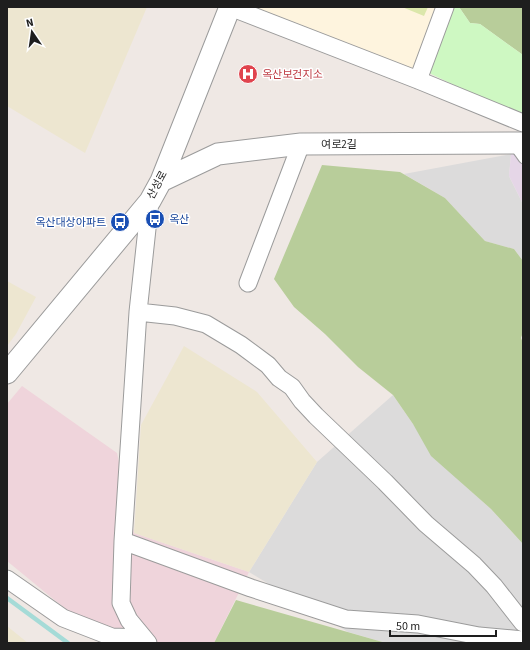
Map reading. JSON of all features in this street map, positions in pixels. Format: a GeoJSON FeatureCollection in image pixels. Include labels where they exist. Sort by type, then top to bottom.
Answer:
{"type":"FeatureCollection","features":[{"type":"Feature","properties":{"kind":"street"},"geometry":{"type":"LineString","coordinates":[[230,7],[418,80],[523,123]]}},
{"type":"Feature","properties":{"kind":"street","name":"산성로"},"geometry":{"type":"LineString","coordinates":[[7,373],[150,201],[161,181],[230,7]]}},
{"type":"Feature","properties":{"kind":"street"},"geometry":{"type":"LineString","coordinates":[[418,80],[445,7]]}},
{"type":"Feature","properties":{"kind":"street"},"geometry":{"type":"LineString","coordinates":[[248,283],[301,144]]}},
{"type":"Feature","properties":{"kind":"street","name":"여로2길"},"geometry":{"type":"LineString","coordinates":[[161,181],[218,154],[301,144],[519,148]]}},
{"type":"Feature","properties":{"kind":"street"},"geometry":{"type":"LineString","coordinates":[[146,641],[129,620],[121,603],[123,541],[138,312],[150,201]]}},
{"type":"Feature","properties":{"kind":"street"},"geometry":{"type":"LineString","coordinates":[[138,312],[175,316],[206,324],[241,345],[268,365],[279,378],[292,387],[302,401],[316,416],[385,482],[426,524],[474,565],[494,586],[523,624]]}},
{"type":"Feature","properties":{"kind":"street"},"geometry":{"type":"LineString","coordinates":[[123,541],[251,588],[346,619],[418,624],[480,636],[523,640]]}},
{"type":"Feature","properties":{"kind":"street"},"geometry":{"type":"LineString","coordinates":[[7,579],[63,618],[112,637],[146,641]]}},
{"type":"Feature","properties":{"kind":"shaded area"},"geometry":{"type":"Polygon","coordinates":[[[7,7],[147,7],[85,153],[7,106],[7,7]]]}},
{"type":"Feature","properties":{"kind":"shaded area"},"geometry":{"type":"Polygon","coordinates":[[[248,7],[439,7],[415,73],[248,7]]]}},
{"type":"Feature","properties":{"kind":"shaded area"},"geometry":{"type":"Polygon","coordinates":[[[523,153],[523,204],[509,176],[511,154],[523,153]]]}},
{"type":"Feature","properties":{"kind":"shaded area"},"geometry":{"type":"Polygon","coordinates":[[[511,154],[509,176],[523,204],[523,261],[514,249],[485,241],[445,198],[404,174],[511,154]]]}},
{"type":"Feature","properties":{"kind":"shaded area"},"geometry":{"type":"Polygon","coordinates":[[[7,281],[36,297],[16,334],[7,346],[7,281]]]}},
{"type":"Feature","properties":{"kind":"shaded area"},"geometry":{"type":"Polygon","coordinates":[[[184,346],[257,392],[317,462],[249,572],[134,533],[141,425],[184,346]]]}},
{"type":"Feature","properties":{"kind":"shaded area"},"geometry":{"type":"Polygon","coordinates":[[[22,386],[117,453],[134,533],[249,572],[214,643],[112,643],[57,602],[7,561],[7,404],[22,386]]]}},
{"type":"Feature","properties":{"kind":"shaded area"},"geometry":{"type":"Polygon","coordinates":[[[393,395],[413,424],[463,484],[491,509],[523,544],[523,643],[386,643],[348,632],[249,572],[317,462],[393,395]]]}},
{"type":"Feature","properties":{"kind":"shaded area"},"geometry":{"type":"Polygon","coordinates":[[[7,626],[28,643],[7,643],[7,626]]]}},
{"type":"Feature","properties":{"kind":"green space"},"geometry":{"type":"Polygon","coordinates":[[[402,7],[428,7],[424,16],[402,7]]]}},
{"type":"Feature","properties":{"kind":"green space"},"geometry":{"type":"Polygon","coordinates":[[[450,7],[459,7],[470,23],[480,24],[523,55],[523,118],[429,73],[450,7]]]}},
{"type":"Feature","properties":{"kind":"green space"},"geometry":{"type":"Polygon","coordinates":[[[459,7],[523,7],[523,55],[480,24],[470,23],[459,7]]]}},
{"type":"Feature","properties":{"kind":"green space"},"geometry":{"type":"Polygon","coordinates":[[[322,165],[400,172],[445,198],[485,241],[514,249],[523,261],[523,332],[521,338],[523,343],[523,544],[491,509],[431,456],[413,424],[393,395],[358,367],[325,334],[294,307],[274,279],[322,165]]]}},
{"type":"Feature","properties":{"kind":"green space"},"geometry":{"type":"Polygon","coordinates":[[[236,600],[386,643],[214,643],[236,600]]]}},
{"type":"Feature","properties":{"kind":"waterway"},"geometry":{"type":"LineString","coordinates":[[7,598],[68,643]]}},
{"type":"Feature","properties":{"kind":"place","name":"옥산보건지소"},"geometry":{"type":"Point","coordinates":[248,74]}},
{"type":"Feature","properties":{"kind":"place","name":"옥산"},"geometry":{"type":"Point","coordinates":[155,219]}},
{"type":"Feature","properties":{"kind":"place","name":"옥산대상아파트"},"geometry":{"type":"Point","coordinates":[120,222]}}]}
